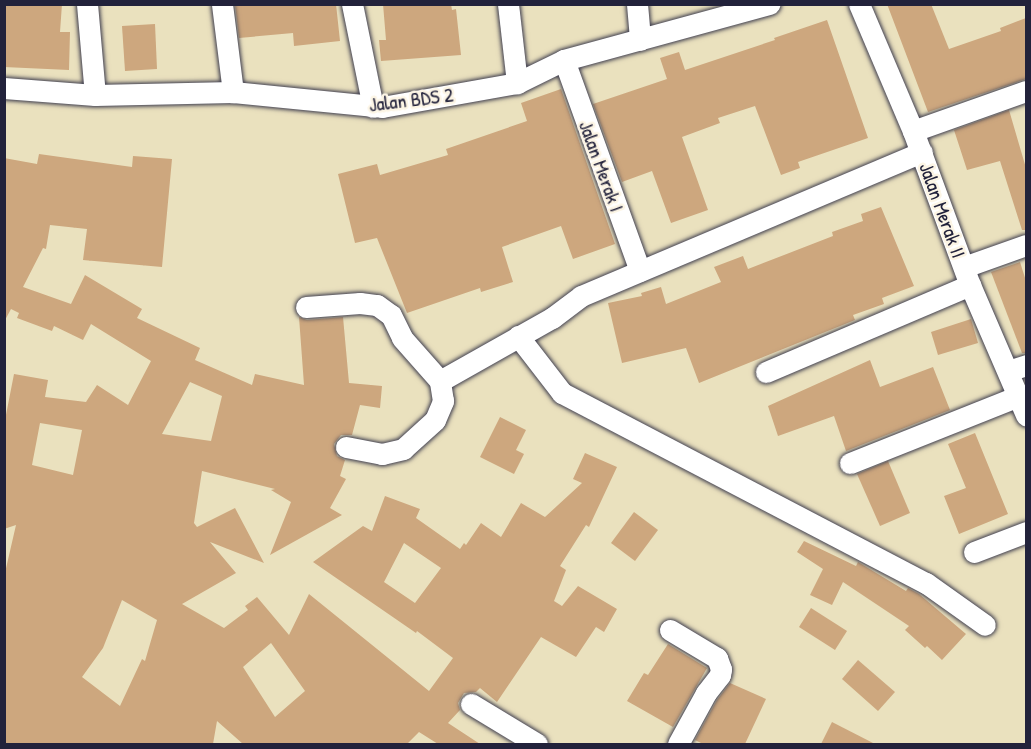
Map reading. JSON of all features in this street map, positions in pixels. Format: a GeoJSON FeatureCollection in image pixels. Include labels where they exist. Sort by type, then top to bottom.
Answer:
{"type":"FeatureCollection","features":[{"type":"Feature","properties":{"kind":"street"},"geometry":{"type":"LineString","coordinates":[[87,4],[95,95]]}},
{"type":"Feature","properties":{"kind":"street"},"geometry":{"type":"LineString","coordinates":[[222,4],[233,92]]}},
{"type":"Feature","properties":{"kind":"street"},"geometry":{"type":"LineString","coordinates":[[352,4],[373,107]]}},
{"type":"Feature","properties":{"kind":"street"},"geometry":{"type":"LineString","coordinates":[[508,4],[517,83]]}},
{"type":"Feature","properties":{"kind":"street"},"geometry":{"type":"LineString","coordinates":[[637,4],[640,40]]}},
{"type":"Feature","properties":{"kind":"street","name":"Jalan Merak II"},"geometry":{"type":"LineString","coordinates":[[859,4],[914,131],[967,276],[1017,368],[1022,405]]}},
{"type":"Feature","properties":{"kind":"street","name":"Jalan BDS 2"},"geometry":{"type":"LineString","coordinates":[[4,88],[95,95],[233,92],[373,107],[517,83],[564,60],[763,6]]}},
{"type":"Feature","properties":{"kind":"street","name":"Jalan Merak I"},"geometry":{"type":"LineString","coordinates":[[564,60],[640,271]]}},
{"type":"Feature","properties":{"kind":"street"},"geometry":{"type":"LineString","coordinates":[[914,131],[1026,91]]}},
{"type":"Feature","properties":{"kind":"street"},"geometry":{"type":"LineString","coordinates":[[440,381],[552,318],[580,296],[922,152]]}},
{"type":"Feature","properties":{"kind":"street"},"geometry":{"type":"LineString","coordinates":[[766,372],[967,276],[1026,244]]}},
{"type":"Feature","properties":{"kind":"street"},"geometry":{"type":"LineString","coordinates":[[306,307],[360,303],[377,305],[391,315],[402,338],[440,381],[443,401],[435,420],[404,449],[382,454],[346,447]]}},
{"type":"Feature","properties":{"kind":"street"},"geometry":{"type":"LineString","coordinates":[[518,336],[562,393],[926,583],[985,625]]}},
{"type":"Feature","properties":{"kind":"street"},"geometry":{"type":"LineString","coordinates":[[850,464],[1022,405]]}},
{"type":"Feature","properties":{"kind":"street"},"geometry":{"type":"LineString","coordinates":[[974,552],[1026,532]]}},
{"type":"Feature","properties":{"kind":"street"},"geometry":{"type":"LineString","coordinates":[[670,630],[717,658],[721,669],[720,675],[706,693],[678,744]]}},
{"type":"Feature","properties":{"kind":"street"},"geometry":{"type":"LineString","coordinates":[[471,704],[537,744]]}},
{"type":"Feature","properties":{"kind":"building"},"geometry":{"type":"Polygon","coordinates":[[[4,4],[62,4],[60,32],[70,32],[69,70],[4,67],[4,4]]]}},
{"type":"Feature","properties":{"kind":"building"},"geometry":{"type":"Polygon","coordinates":[[[235,4],[336,4],[340,41],[294,46],[293,33],[239,38],[235,4]]]}},
{"type":"Feature","properties":{"kind":"building"},"geometry":{"type":"Polygon","coordinates":[[[383,4],[451,4],[452,10],[456,9],[461,55],[381,61],[379,40],[386,40],[383,4]]]}},
{"type":"Feature","properties":{"kind":"building"},"geometry":{"type":"Polygon","coordinates":[[[887,4],[931,4],[949,49],[1001,31],[1000,28],[1026,18],[1026,79],[928,112],[887,4]]]}},
{"type":"Feature","properties":{"kind":"building"},"geometry":{"type":"Polygon","coordinates":[[[827,20],[868,138],[798,162],[800,168],[781,175],[755,106],[718,118],[720,123],[682,137],[708,210],[671,223],[652,171],[622,182],[593,104],[667,79],[660,58],[679,52],[685,70],[827,20]]]}},
{"type":"Feature","properties":{"kind":"building"},"geometry":{"type":"Polygon","coordinates":[[[155,24],[157,69],[125,71],[122,26],[155,24]]]}},
{"type":"Feature","properties":{"kind":"building"},"geometry":{"type":"Polygon","coordinates":[[[561,89],[615,244],[573,259],[561,226],[502,247],[513,282],[481,292],[480,288],[407,313],[377,238],[355,243],[338,174],[377,164],[380,175],[448,155],[446,149],[527,121],[521,103],[561,89]]]}},
{"type":"Feature","properties":{"kind":"building"},"geometry":{"type":"Polygon","coordinates":[[[1009,110],[1026,168],[1026,230],[1022,230],[1000,161],[967,170],[954,130],[1009,110]]]}},
{"type":"Feature","properties":{"kind":"building"},"geometry":{"type":"Polygon","coordinates":[[[39,154],[132,167],[133,156],[172,159],[162,267],[83,260],[87,229],[50,225],[46,249],[43,248],[23,287],[71,304],[85,275],[142,309],[137,318],[200,348],[195,360],[252,385],[255,374],[304,385],[299,317],[307,320],[343,317],[349,383],[382,386],[380,408],[360,405],[352,435],[341,435],[334,444],[337,456],[345,460],[340,476],[346,479],[330,508],[342,515],[270,555],[291,502],[271,490],[275,489],[202,471],[194,523],[197,527],[235,508],[264,563],[210,542],[236,573],[182,604],[224,628],[248,610],[245,606],[257,597],[289,635],[309,594],[429,691],[453,658],[417,631],[416,633],[313,562],[363,526],[372,531],[385,496],[420,509],[416,518],[460,549],[464,543],[466,545],[481,523],[501,537],[521,503],[545,517],[582,483],[573,479],[585,453],[617,467],[589,527],[586,525],[560,566],[566,570],[554,601],[562,606],[578,586],[617,609],[604,632],[596,627],[576,657],[541,637],[497,702],[480,688],[476,692],[464,693],[458,703],[460,710],[448,723],[480,744],[438,744],[419,732],[407,744],[243,744],[217,721],[213,744],[4,744],[4,577],[16,525],[4,529],[4,425],[14,374],[48,380],[45,397],[86,402],[97,385],[128,405],[151,361],[91,324],[83,340],[54,326],[52,331],[17,318],[19,313],[11,309],[4,322],[4,158],[37,164],[39,154]],[[190,382],[162,434],[211,441],[222,396],[190,382]],[[40,423],[32,465],[73,475],[82,430],[40,423]],[[404,543],[384,582],[415,603],[441,568],[404,543]],[[122,600],[103,648],[82,677],[120,706],[142,659],[145,661],[157,620],[122,600]],[[271,643],[243,667],[275,717],[305,691],[271,643]]]}},
{"type":"Feature","properties":{"kind":"building"},"geometry":{"type":"Polygon","coordinates":[[[881,207],[914,286],[882,298],[884,304],[853,315],[855,320],[699,383],[686,348],[622,363],[608,303],[642,296],[641,293],[661,287],[666,304],[721,282],[714,267],[743,256],[748,269],[833,236],[832,232],[863,221],[861,214],[881,207]]]}},
{"type":"Feature","properties":{"kind":"building"},"geometry":{"type":"Polygon","coordinates":[[[1020,262],[1026,281],[1026,353],[1022,353],[991,272],[1020,262]]]}},
{"type":"Feature","properties":{"kind":"building"},"geometry":{"type":"Polygon","coordinates":[[[971,319],[978,343],[938,355],[931,332],[971,319]]]}},
{"type":"Feature","properties":{"kind":"building"},"geometry":{"type":"Polygon","coordinates":[[[870,360],[880,387],[933,367],[950,410],[846,451],[834,416],[778,436],[768,406],[870,360]]]}},
{"type":"Feature","properties":{"kind":"building"},"geometry":{"type":"Polygon","coordinates":[[[500,417],[526,430],[516,450],[524,454],[514,474],[480,457],[500,417]]]}},
{"type":"Feature","properties":{"kind":"building"},"geometry":{"type":"Polygon","coordinates":[[[975,433],[1008,514],[959,534],[944,496],[966,488],[948,444],[975,433]]]}},
{"type":"Feature","properties":{"kind":"building"},"geometry":{"type":"Polygon","coordinates":[[[888,461],[910,513],[880,526],[857,474],[888,461]]]}},
{"type":"Feature","properties":{"kind":"building"},"geometry":{"type":"Polygon","coordinates":[[[634,512],[658,530],[635,561],[611,543],[634,512]]]}},
{"type":"Feature","properties":{"kind":"building"},"geometry":{"type":"Polygon","coordinates":[[[804,541],[856,566],[858,562],[906,591],[908,588],[919,594],[966,634],[942,660],[905,630],[909,626],[843,582],[832,605],[810,595],[823,569],[797,552],[804,541]]]}},
{"type":"Feature","properties":{"kind":"building"},"geometry":{"type":"Polygon","coordinates":[[[811,608],[847,631],[835,650],[799,627],[811,608]]]}},
{"type":"Feature","properties":{"kind":"building"},"geometry":{"type":"Polygon","coordinates":[[[668,644],[707,668],[673,727],[627,701],[644,673],[648,675],[668,644]]]}},
{"type":"Feature","properties":{"kind":"building"},"geometry":{"type":"Polygon","coordinates":[[[858,660],[895,692],[878,711],[842,679],[858,660]]]}},
{"type":"Feature","properties":{"kind":"building"},"geometry":{"type":"Polygon","coordinates":[[[730,683],[766,699],[745,744],[703,744],[695,740],[717,700],[730,683]]]}},
{"type":"Feature","properties":{"kind":"building"},"geometry":{"type":"Polygon","coordinates":[[[832,722],[875,744],[821,744],[832,722]]]}}]}
